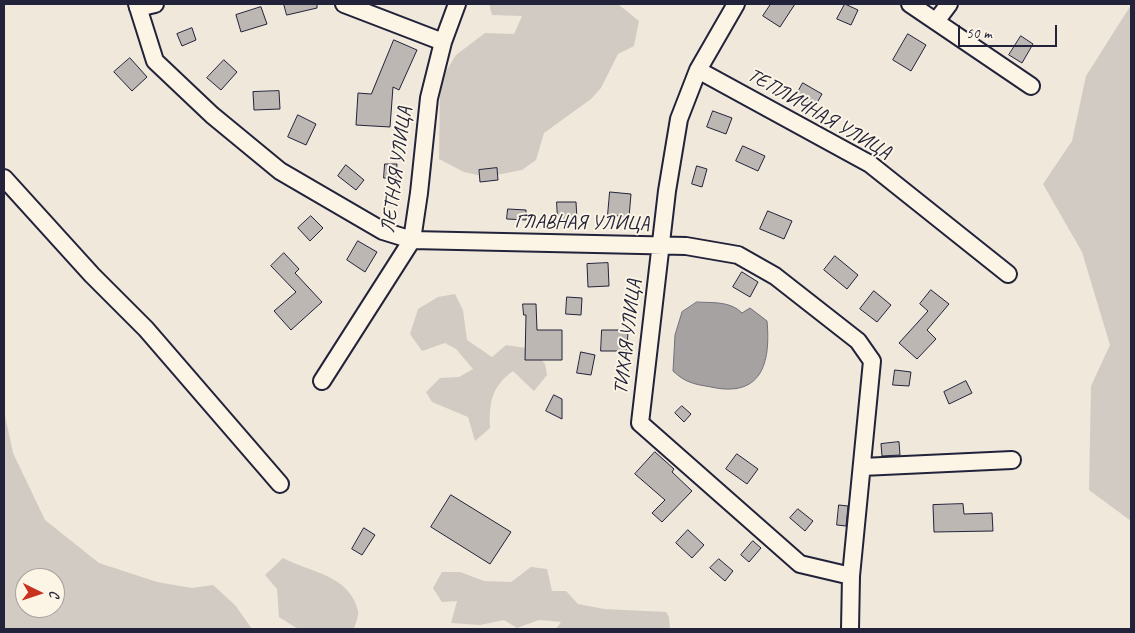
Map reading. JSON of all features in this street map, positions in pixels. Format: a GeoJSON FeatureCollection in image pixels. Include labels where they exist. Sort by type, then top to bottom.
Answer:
{"type":"FeatureCollection","features":[{"type":"Feature","properties":{"kind":"street"},"geometry":{"type":"LineString","coordinates":[[137,6],[155,4]]}},
{"type":"Feature","properties":{"kind":"street"},"geometry":{"type":"LineString","coordinates":[[344,4],[443,42]]}},
{"type":"Feature","properties":{"kind":"street","name":"ЛЕТНЯЯ УЛИЦА"},"geometry":{"type":"LineString","coordinates":[[322,381],[412,240],[429,98],[443,42],[457,4]]}},
{"type":"Feature","properties":{"kind":"street","name":"ТИХАЯ УЛИЦА"},"geometry":{"type":"LineString","coordinates":[[736,4],[698,70],[679,119],[667,191],[640,423],[800,564],[851,576]]}},
{"type":"Feature","properties":{"kind":"street"},"geometry":{"type":"LineString","coordinates":[[910,4],[937,20],[1032,86]]}},
{"type":"Feature","properties":{"kind":"street"},"geometry":{"type":"LineString","coordinates":[[937,20],[948,4]]}},
{"type":"Feature","properties":{"kind":"street","name":"ГЛАВНАЯ УЛИЦА"},"geometry":{"type":"LineString","coordinates":[[137,6],[155,61],[212,115],[280,171],[382,231],[412,240],[686,246],[738,255],[775,276],[858,341],[872,360],[851,576],[850,629]]}},
{"type":"Feature","properties":{"kind":"street","name":"ТЕПЛИЧНАЯ УЛИЦА"},"geometry":{"type":"LineString","coordinates":[[698,70],[870,164],[1008,274]]}},
{"type":"Feature","properties":{"kind":"street"},"geometry":{"type":"LineString","coordinates":[[4,178],[92,275],[159,343],[280,484]]}},
{"type":"Feature","properties":{"kind":"street"},"geometry":{"type":"LineString","coordinates":[[862,467],[1012,460]]}},
{"type":"Feature","properties":{"kind":"shaded area"},"geometry":{"type":"Polygon","coordinates":[[[489,4],[618,4],[639,21],[634,46],[618,54],[601,88],[591,99],[544,133],[536,160],[522,170],[486,177],[464,172],[439,159],[440,81],[456,55],[485,33],[514,34],[522,16],[492,15],[489,4]]]}},
{"type":"Feature","properties":{"kind":"shaded area"},"geometry":{"type":"Polygon","coordinates":[[[1131,5],[1131,521],[1089,490],[1091,386],[1110,345],[1082,252],[1043,184],[1072,141],[1086,76],[1131,5]]]}},
{"type":"Feature","properties":{"kind":"shaded area"},"geometry":{"type":"Polygon","coordinates":[[[455,294],[463,310],[467,340],[492,357],[506,345],[532,349],[545,364],[547,375],[534,391],[513,371],[506,377],[500,383],[493,396],[490,411],[490,428],[475,441],[468,417],[432,402],[426,392],[440,378],[459,377],[473,369],[456,349],[445,343],[422,351],[410,334],[418,309],[438,297],[455,294]]]}},
{"type":"Feature","properties":{"kind":"shaded area"},"geometry":{"type":"Polygon","coordinates":[[[697,302],[732,306],[742,313],[750,308],[767,321],[768,337],[764,364],[752,382],[741,387],[728,389],[711,387],[690,382],[673,371],[675,335],[682,312],[697,302]]]}},
{"type":"Feature","properties":{"kind":"shaded area"},"geometry":{"type":"Polygon","coordinates":[[[4,411],[13,453],[45,520],[99,563],[157,582],[192,588],[213,585],[235,605],[252,629],[4,629],[4,411]]]}},
{"type":"Feature","properties":{"kind":"shaded area"},"geometry":{"type":"Polygon","coordinates":[[[283,558],[327,576],[347,590],[354,599],[358,611],[354,629],[298,629],[279,617],[277,589],[265,575],[283,558]]]}},
{"type":"Feature","properties":{"kind":"shaded area"},"geometry":{"type":"Polygon","coordinates":[[[531,567],[547,569],[552,591],[566,591],[578,604],[604,609],[666,612],[669,617],[670,629],[556,629],[561,622],[539,620],[517,628],[504,620],[480,625],[451,623],[457,601],[442,602],[433,588],[442,572],[460,572],[484,581],[511,582],[531,567]]]}},
{"type":"Feature","properties":{"kind":"building"},"geometry":{"type":"Polygon","coordinates":[[[284,4],[317,4],[317,8],[287,15],[284,4]]]}},
{"type":"Feature","properties":{"kind":"building"},"geometry":{"type":"Polygon","coordinates":[[[771,4],[795,4],[780,27],[763,16],[771,4]]]}},
{"type":"Feature","properties":{"kind":"building"},"geometry":{"type":"Polygon","coordinates":[[[845,4],[858,10],[851,25],[837,19],[845,4]]]}},
{"type":"Feature","properties":{"kind":"building"},"geometry":{"type":"Polygon","coordinates":[[[261,7],[267,24],[241,32],[236,15],[261,7]]]}},
{"type":"Feature","properties":{"kind":"building"},"geometry":{"type":"Polygon","coordinates":[[[192,28],[196,40],[182,46],[177,34],[192,28]]]}},
{"type":"Feature","properties":{"kind":"building"},"geometry":{"type":"Polygon","coordinates":[[[908,34],[926,45],[911,71],[893,60],[908,34]]]}},
{"type":"Feature","properties":{"kind":"building"},"geometry":{"type":"Polygon","coordinates":[[[1021,36],[1033,44],[1022,63],[1009,55],[1021,36]]]}},
{"type":"Feature","properties":{"kind":"building"},"geometry":{"type":"Polygon","coordinates":[[[394,40],[417,50],[399,90],[393,87],[390,127],[356,125],[358,93],[371,94],[394,40]]]}},
{"type":"Feature","properties":{"kind":"building"},"geometry":{"type":"Polygon","coordinates":[[[130,58],[147,77],[132,91],[114,72],[130,58]]]}},
{"type":"Feature","properties":{"kind":"building"},"geometry":{"type":"Polygon","coordinates":[[[224,60],[237,72],[221,90],[207,78],[224,60]]]}},
{"type":"Feature","properties":{"kind":"building"},"geometry":{"type":"Polygon","coordinates":[[[803,83],[822,94],[813,110],[794,99],[803,83]]]}},
{"type":"Feature","properties":{"kind":"building"},"geometry":{"type":"Polygon","coordinates":[[[279,91],[280,109],[254,110],[253,92],[279,91]]]}},
{"type":"Feature","properties":{"kind":"building"},"geometry":{"type":"Polygon","coordinates":[[[713,111],[732,118],[726,134],[707,127],[713,111]]]}},
{"type":"Feature","properties":{"kind":"building"},"geometry":{"type":"Polygon","coordinates":[[[298,115],[316,124],[306,145],[288,137],[298,115]]]}},
{"type":"Feature","properties":{"kind":"building"},"geometry":{"type":"Polygon","coordinates":[[[743,146],[765,156],[758,171],[736,161],[743,146]]]}},
{"type":"Feature","properties":{"kind":"building"},"geometry":{"type":"Polygon","coordinates":[[[385,164],[397,164],[396,178],[384,178],[385,164]]]}},
{"type":"Feature","properties":{"kind":"building"},"geometry":{"type":"Polygon","coordinates":[[[346,165],[364,180],[356,190],[338,176],[346,165]]]}},
{"type":"Feature","properties":{"kind":"building"},"geometry":{"type":"Polygon","coordinates":[[[697,166],[707,169],[702,187],[692,184],[697,166]]]}},
{"type":"Feature","properties":{"kind":"building"},"geometry":{"type":"Polygon","coordinates":[[[497,168],[498,180],[480,182],[479,170],[497,168]]]}},
{"type":"Feature","properties":{"kind":"building"},"geometry":{"type":"Polygon","coordinates":[[[610,192],[631,194],[629,217],[608,215],[610,192]]]}},
{"type":"Feature","properties":{"kind":"building"},"geometry":{"type":"Polygon","coordinates":[[[557,202],[576,202],[577,220],[558,221],[557,202]]]}},
{"type":"Feature","properties":{"kind":"building"},"geometry":{"type":"Polygon","coordinates":[[[508,209],[526,210],[526,220],[507,219],[508,209]]]}},
{"type":"Feature","properties":{"kind":"building"},"geometry":{"type":"Polygon","coordinates":[[[768,211],[792,221],[784,239],[760,229],[768,211]]]}},
{"type":"Feature","properties":{"kind":"building"},"geometry":{"type":"Polygon","coordinates":[[[311,216],[323,228],[310,241],[298,228],[311,216]]]}},
{"type":"Feature","properties":{"kind":"building"},"geometry":{"type":"Polygon","coordinates":[[[358,241],[377,252],[365,272],[347,260],[358,241]]]}},
{"type":"Feature","properties":{"kind":"building"},"geometry":{"type":"Polygon","coordinates":[[[284,253],[299,269],[295,273],[322,302],[291,330],[274,311],[296,292],[271,266],[284,253]]]}},
{"type":"Feature","properties":{"kind":"building"},"geometry":{"type":"Polygon","coordinates":[[[835,256],[858,275],[847,289],[824,270],[835,256]]]}},
{"type":"Feature","properties":{"kind":"building"},"geometry":{"type":"Polygon","coordinates":[[[608,263],[609,286],[588,287],[587,264],[608,263]]]}},
{"type":"Feature","properties":{"kind":"building"},"geometry":{"type":"Polygon","coordinates":[[[742,272],[758,282],[750,297],[733,287],[742,272]]]}},
{"type":"Feature","properties":{"kind":"building"},"geometry":{"type":"Polygon","coordinates":[[[931,290],[949,304],[927,330],[936,339],[917,359],[899,343],[928,311],[920,304],[931,290]]]}},
{"type":"Feature","properties":{"kind":"building"},"geometry":{"type":"Polygon","coordinates":[[[874,291],[891,305],[877,322],[860,309],[874,291]]]}},
{"type":"Feature","properties":{"kind":"building"},"geometry":{"type":"Polygon","coordinates":[[[567,297],[582,298],[581,315],[566,314],[567,297]]]}},
{"type":"Feature","properties":{"kind":"building"},"geometry":{"type":"Polygon","coordinates":[[[523,304],[536,304],[537,330],[562,330],[562,360],[525,360],[526,315],[524,315],[523,304]]]}},
{"type":"Feature","properties":{"kind":"building"},"geometry":{"type":"Polygon","coordinates":[[[602,330],[628,330],[627,351],[601,351],[602,330]]]}},
{"type":"Feature","properties":{"kind":"building"},"geometry":{"type":"Polygon","coordinates":[[[581,352],[595,355],[591,375],[577,373],[581,352]]]}},
{"type":"Feature","properties":{"kind":"building"},"geometry":{"type":"Polygon","coordinates":[[[895,370],[911,372],[909,386],[893,385],[895,370]]]}},
{"type":"Feature","properties":{"kind":"building"},"geometry":{"type":"Polygon","coordinates":[[[966,381],[972,393],[949,404],[944,392],[966,381]]]}},
{"type":"Feature","properties":{"kind":"building"},"geometry":{"type":"Polygon","coordinates":[[[554,395],[562,399],[562,419],[546,411],[554,395]]]}},
{"type":"Feature","properties":{"kind":"building"},"geometry":{"type":"Polygon","coordinates":[[[682,406],[691,414],[684,422],[675,413],[682,406]]]}},
{"type":"Feature","properties":{"kind":"building"},"geometry":{"type":"Polygon","coordinates":[[[899,442],[900,455],[882,456],[881,444],[899,442]]]}},
{"type":"Feature","properties":{"kind":"building"},"geometry":{"type":"Polygon","coordinates":[[[655,452],[674,469],[672,472],[692,491],[662,522],[652,513],[665,500],[635,474],[655,452]]]}},
{"type":"Feature","properties":{"kind":"building"},"geometry":{"type":"Polygon","coordinates":[[[737,454],[758,469],[747,484],[726,469],[737,454]]]}},
{"type":"Feature","properties":{"kind":"building"},"geometry":{"type":"Polygon","coordinates":[[[451,495],[511,532],[490,564],[431,527],[451,495]]]}},
{"type":"Feature","properties":{"kind":"building"},"geometry":{"type":"Polygon","coordinates":[[[963,504],[964,514],[992,513],[993,531],[934,532],[933,505],[963,504]]]}},
{"type":"Feature","properties":{"kind":"building"},"geometry":{"type":"Polygon","coordinates":[[[839,505],[848,506],[846,526],[837,525],[839,505]]]}},
{"type":"Feature","properties":{"kind":"building"},"geometry":{"type":"Polygon","coordinates":[[[798,509],[813,521],[805,531],[790,518],[798,509]]]}},
{"type":"Feature","properties":{"kind":"building"},"geometry":{"type":"Polygon","coordinates":[[[364,528],[375,535],[362,555],[352,549],[364,528]]]}},
{"type":"Feature","properties":{"kind":"building"},"geometry":{"type":"Polygon","coordinates":[[[688,530],[704,545],[692,558],[676,543],[688,530]]]}},
{"type":"Feature","properties":{"kind":"building"},"geometry":{"type":"Polygon","coordinates":[[[753,541],[761,548],[749,562],[741,555],[753,541]]]}},
{"type":"Feature","properties":{"kind":"building"},"geometry":{"type":"Polygon","coordinates":[[[719,559],[733,571],[725,581],[710,568],[719,559]]]}}]}
